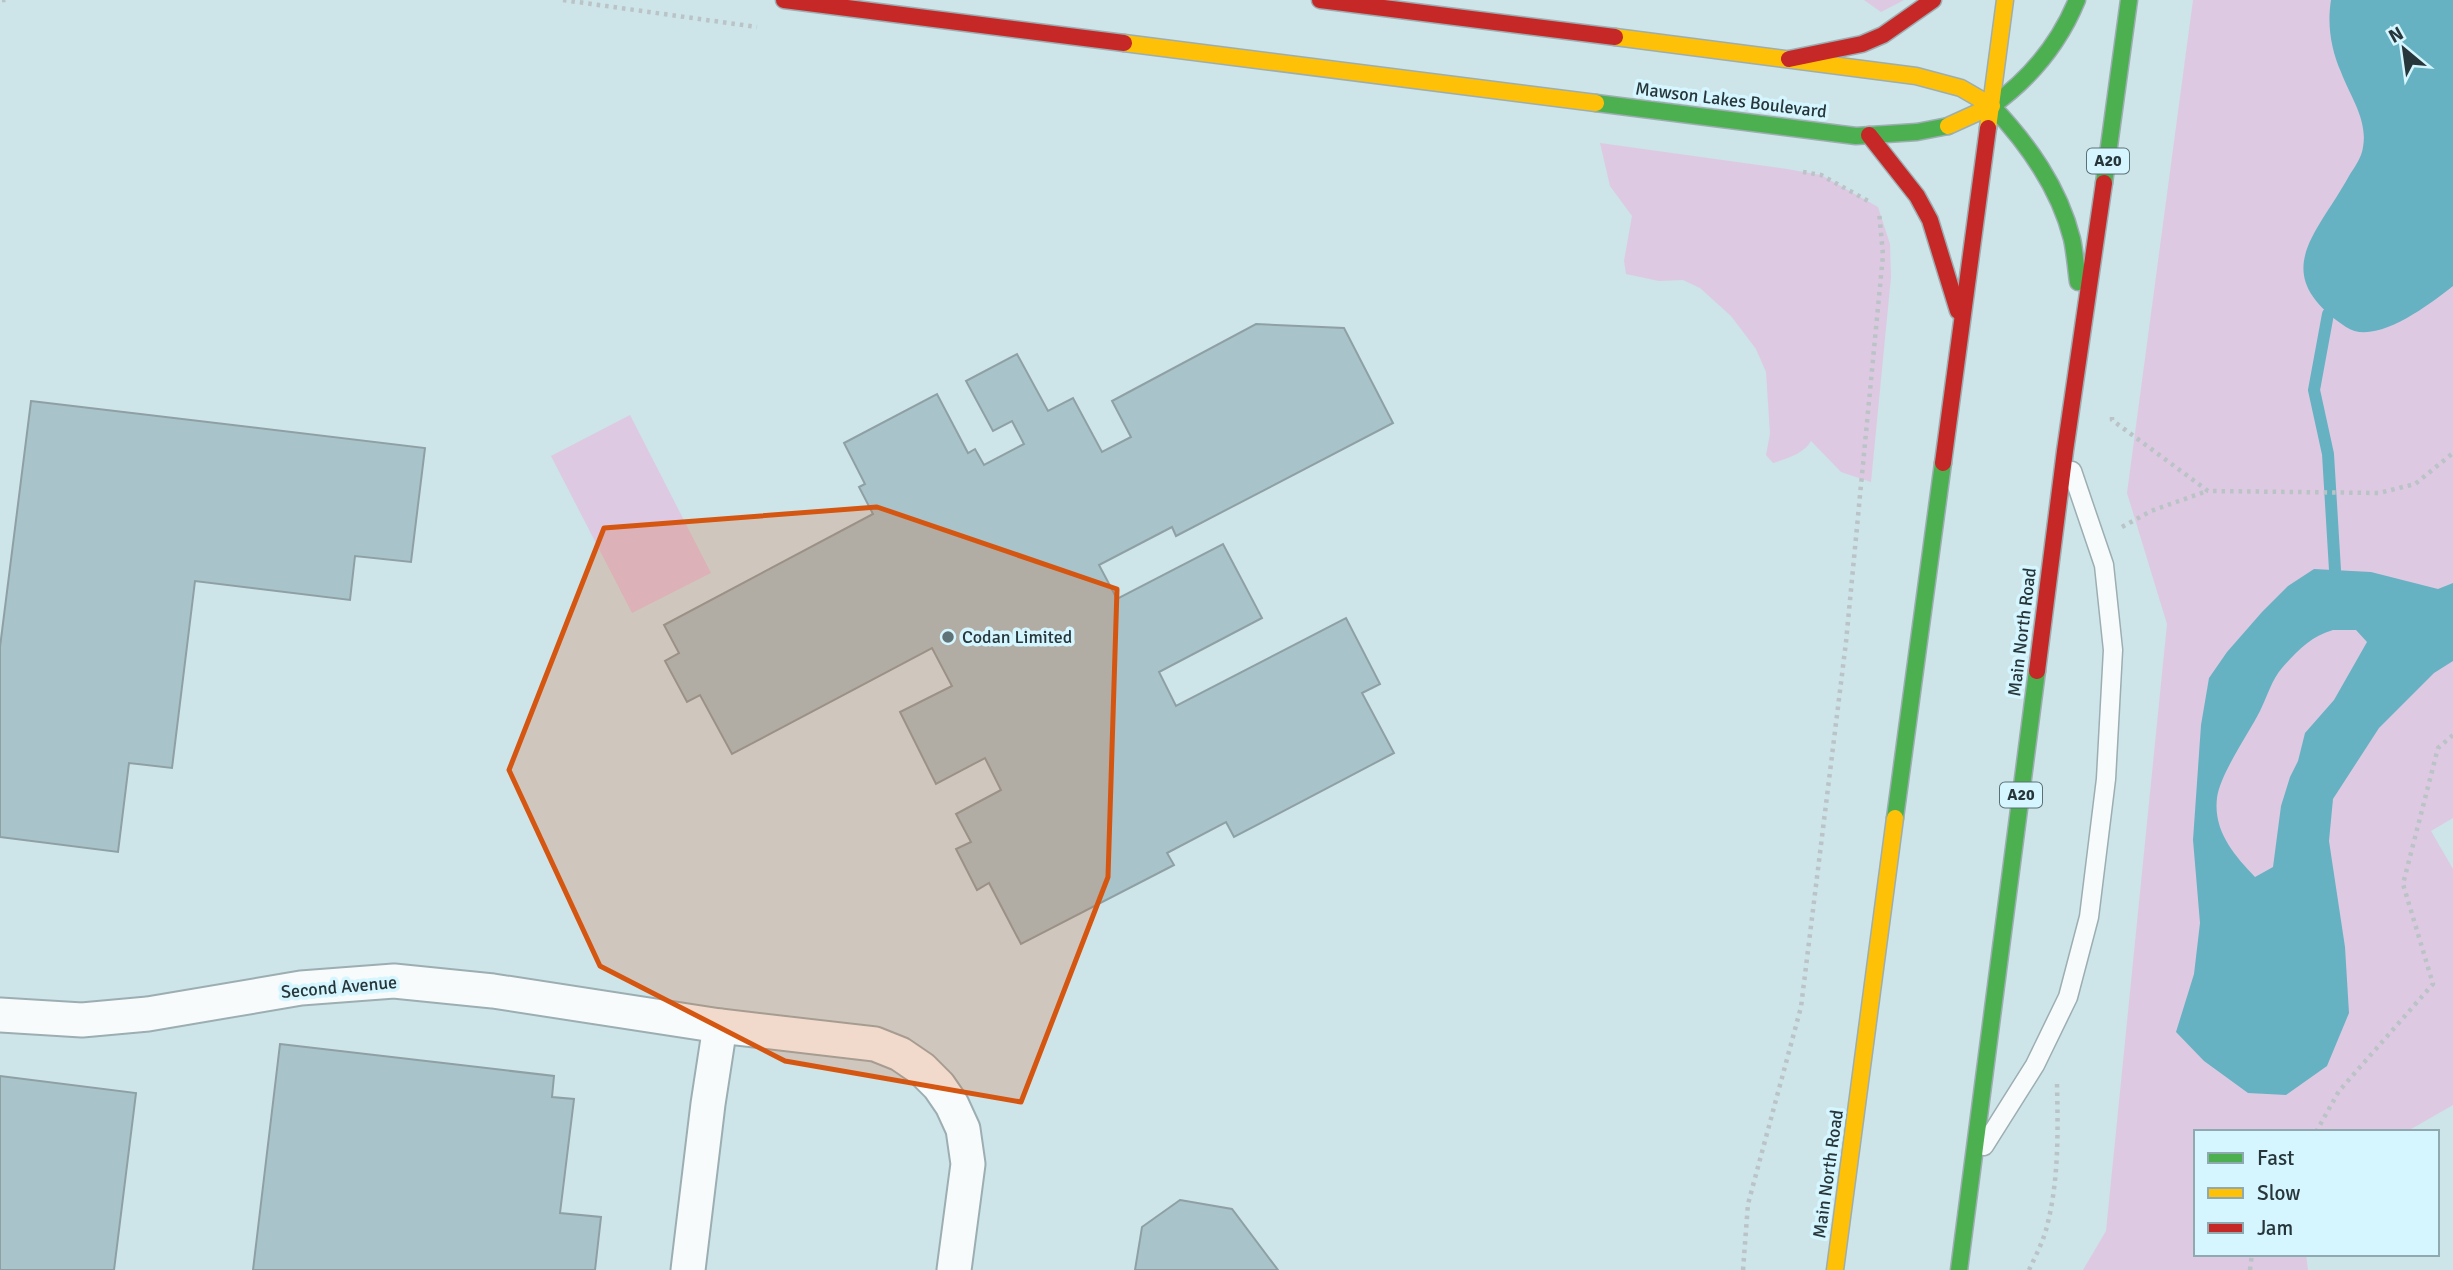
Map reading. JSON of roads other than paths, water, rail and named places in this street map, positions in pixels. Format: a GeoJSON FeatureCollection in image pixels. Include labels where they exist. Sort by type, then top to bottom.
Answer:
{"type":"FeatureCollection","features":[{"type":"Feature","properties":{"kind":"main road","name":"Mawson Lakes Boulevard"},"geometry":{"type":"LineString","coordinates":[[784,0],[1856,136],[1917,132],[1945,127],[1992,106],[2014,91],[2034,69],[2068,24],[2077,0]]}},
{"type":"Feature","properties":{"kind":"main road"},"geometry":{"type":"LineString","coordinates":[[1320,0],[1938,79],[1980,96],[2030,148],[2045,172],[2072,239],[2084,321]]}},
{"type":"Feature","properties":{"kind":"main road"},"geometry":{"type":"LineString","coordinates":[[1789,59],[1862,44],[1883,35],[1933,0]]}},
{"type":"Feature","properties":{"kind":"main road","name":"Main North Road"},"geometry":{"type":"LineString","coordinates":[[1835,1270],[2005,0]]}},
{"type":"Feature","properties":{"kind":"main road","name":"Main North Road"},"geometry":{"type":"LineString","coordinates":[[1959,1270],[2065,451],[2129,0]]}},
{"type":"Feature","properties":{"kind":"main road"},"geometry":{"type":"LineString","coordinates":[[1869,135],[1917,196],[1930,220],[1961,323]]}},
{"type":"Feature","properties":{"kind":"street","name":"Second Avenue"},"geometry":{"type":"LineString","coordinates":[[0,1015],[82,1020],[148,1014],[301,988],[394,981],[493,991],[720,1026],[874,1044],[900,1054],[922,1069],[939,1086],[964,1129],[968,1164],[954,1270]]}},
{"type":"Feature","properties":{"kind":"street"},"geometry":{"type":"LineString","coordinates":[[688,1270],[720,1026]]}},
{"type":"Feature","properties":{"kind":"lane"},"geometry":{"type":"LineString","coordinates":[[1973,1165],[2035,1065],[2068,997],[2088,917],[2106,779],[2113,650],[2104,565],[2065,451]]}},
{"type":"Feature","properties":{"kind":"water"},"geometry":{"type":"Polygon","coordinates":[[[2331,0],[2453,0],[2453,286],[2402,321],[2372,332],[2358,332],[2346,327],[2322,307],[2308,289],[2304,271],[2305,254],[2313,236],[2358,162],[2364,137],[2361,118],[2332,46],[2329,19],[2331,0]]]}},
{"type":"Feature","properties":{"kind":"water"},"geometry":{"type":"Polygon","coordinates":[[[2314,569],[2371,572],[2438,589],[2453,583],[2453,661],[2434,673],[2379,728],[2333,799],[2329,841],[2345,947],[2349,1013],[2327,1066],[2286,1095],[2248,1093],[2204,1061],[2176,1032],[2194,974],[2200,923],[2193,840],[2201,725],[2209,678],[2227,652],[2288,586],[2314,569]],[[2333,630],[2318,636],[2278,672],[2260,711],[2223,777],[2217,798],[2218,821],[2227,842],[2255,877],[2273,867],[2281,806],[2305,733],[2334,700],[2367,642],[2356,630],[2333,630]]]}},
{"type":"Feature","properties":{"kind":"waterway"},"geometry":{"type":"LineString","coordinates":[[2328,314],[2314,390],[2328,454],[2335,570]]}},
{"type":"Feature","properties":{"kind":"place","name":"Codan Limited"},"geometry":{"type":"Point","coordinates":[948,637]}}]}
